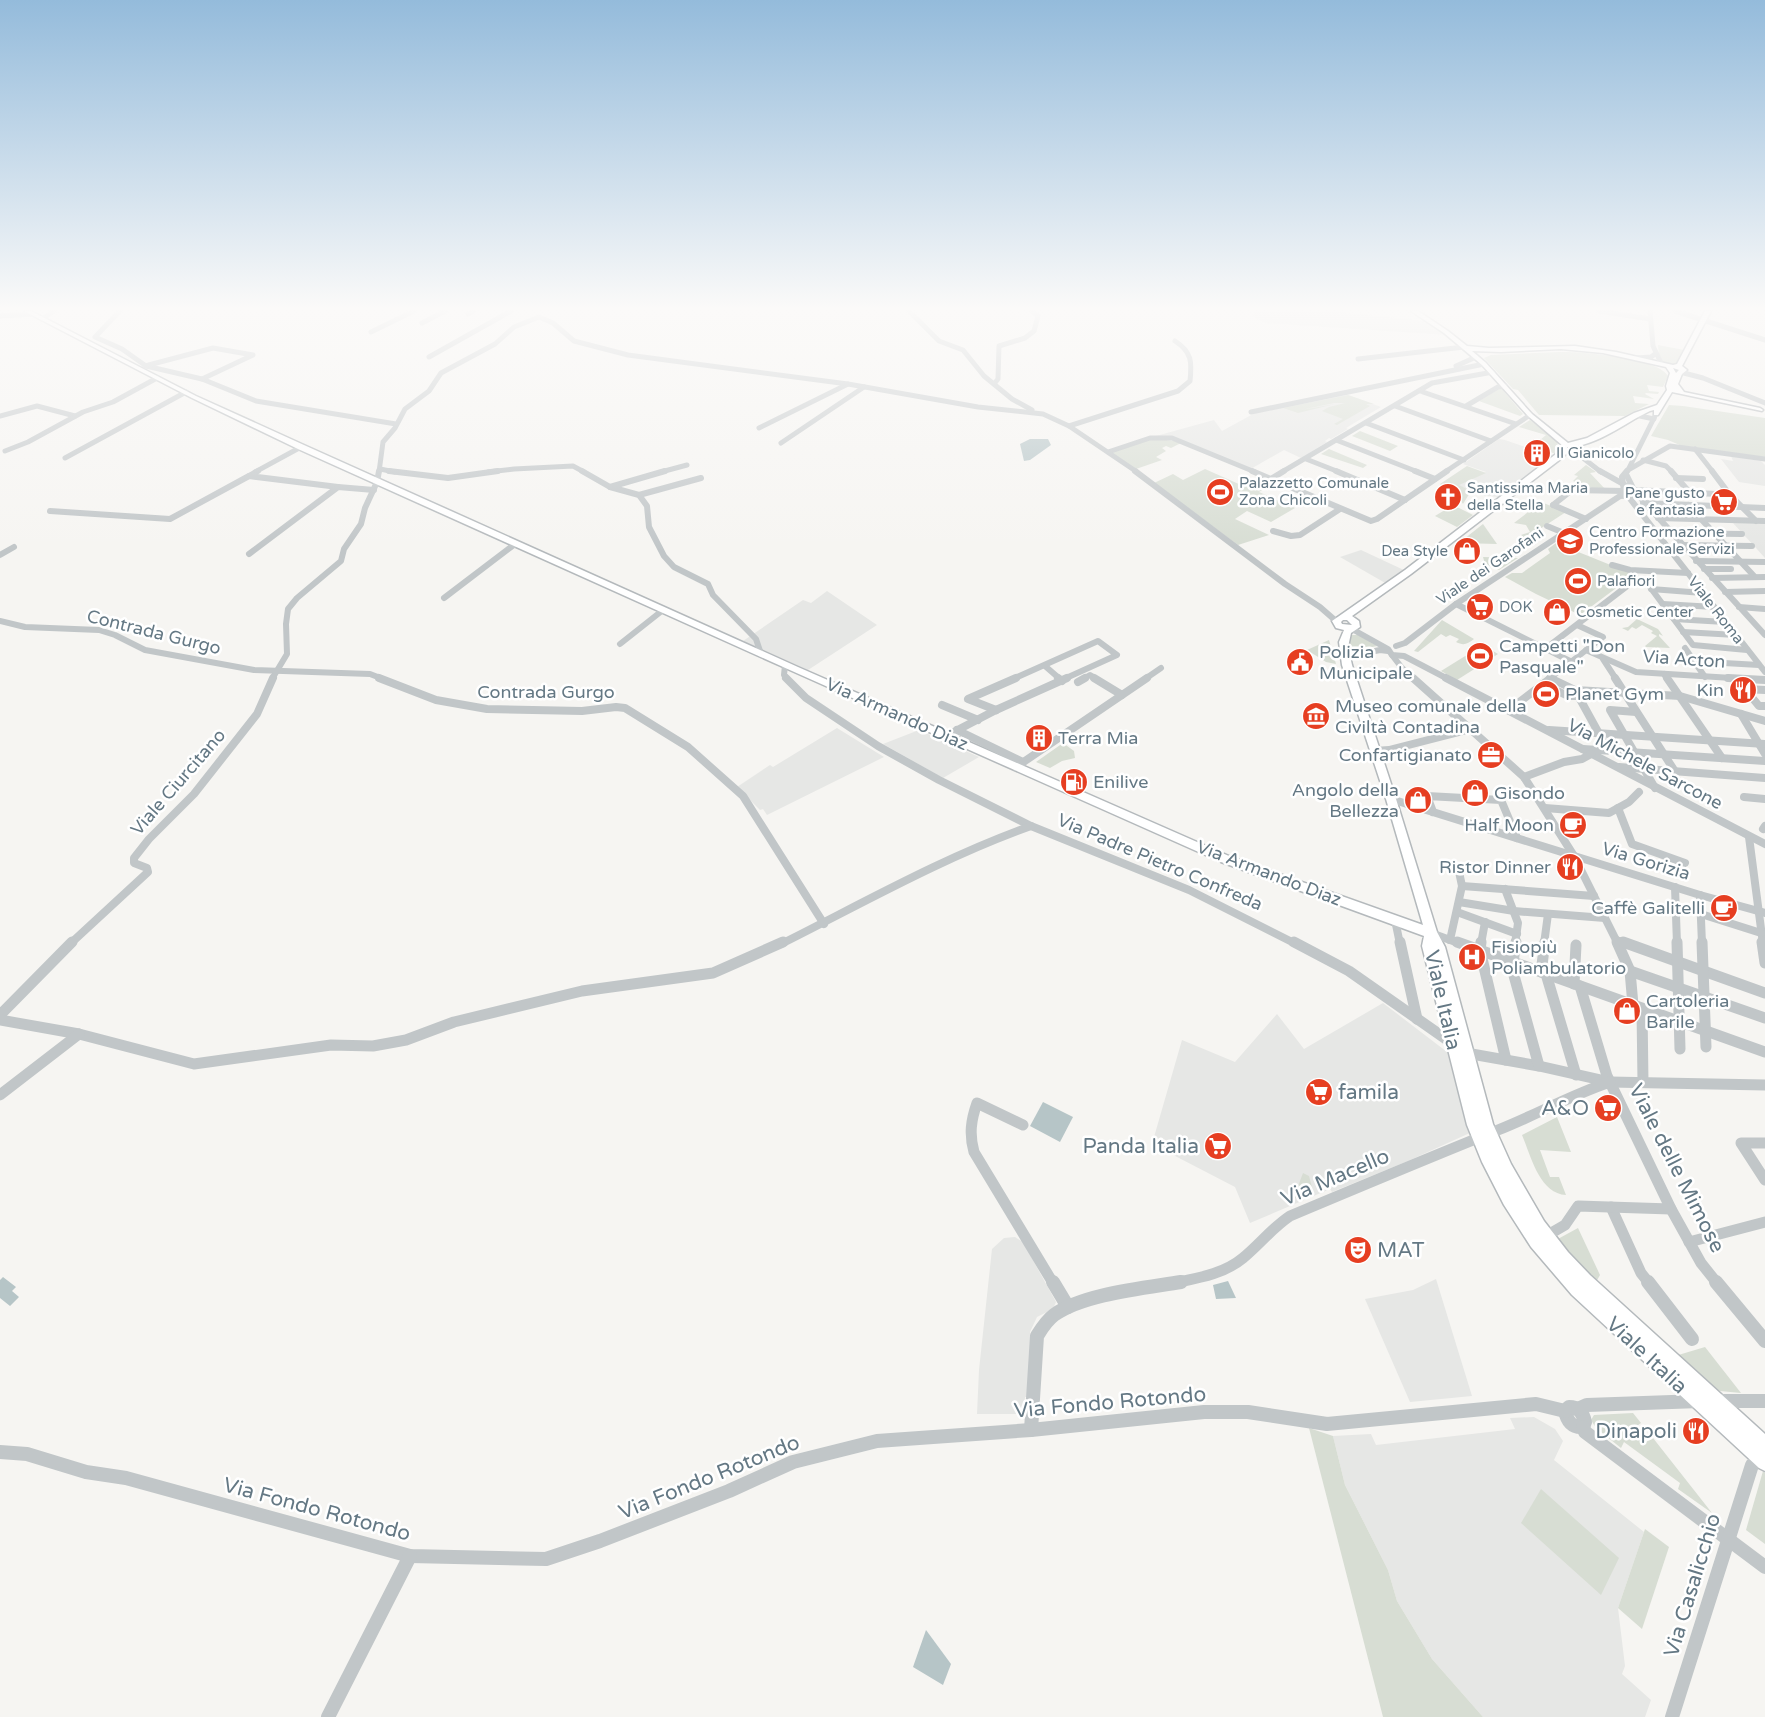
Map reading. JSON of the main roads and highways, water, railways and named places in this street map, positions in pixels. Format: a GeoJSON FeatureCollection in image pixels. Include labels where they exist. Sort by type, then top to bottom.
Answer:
{"type":"FeatureCollection","features":[{"type":"Feature","properties":{"kind":"main road","name":"Via Armando Diaz"},"geometry":{"type":"LineString","coordinates":[[184,391],[301,447],[375,486],[515,544],[946,736],[1020,764],[1225,859],[1431,933]]}},
{"type":"Feature","properties":{"kind":"main road"},"geometry":{"type":"LineString","coordinates":[[1509,391],[1530,415],[1570,448]]}},
{"type":"Feature","properties":{"kind":"main road"},"geometry":{"type":"LineString","coordinates":[[1340,620],[1408,572],[1478,516],[1564,452],[1658,406],[1674,392],[1760,410]]}},
{"type":"Feature","properties":{"kind":"main road"},"geometry":{"type":"LineString","coordinates":[[1641,414],[1655,417],[1658,406]]}},
{"type":"Feature","properties":{"kind":"main road"},"geometry":{"type":"LineString","coordinates":[[1344,652],[1344,637],[1363,611],[1570,448]]}},
{"type":"Feature","properties":{"kind":"main road"},"geometry":{"type":"LineString","coordinates":[[1340,620],[1353,626]]}},
{"type":"Feature","properties":{"kind":"main road","name":"Viale Italia"},"geometry":{"type":"LineString","coordinates":[[1340,620],[1338,637],[1391,799],[1431,933],[1428,946],[1484,1135],[1510,1200],[1536,1242],[1550,1260],[1596,1307],[1698,1401],[1760,1449]]}},
{"type":"Feature","properties":{"kind":"main road","name":"Viale Italia"},"geometry":{"type":"LineString","coordinates":[[1484,1135],[1546,1236],[1586,1280],[1716,1401],[1760,1449]]}},
{"type":"Feature","properties":{"kind":"place","name":"Il Gianicolo"},"geometry":{"type":"Point","coordinates":[1537,453]}},
{"type":"Feature","properties":{"kind":"place","name":"Palazzetto Comunale Zona Chicoli"},"geometry":{"type":"Point","coordinates":[1220,492]}},
{"type":"Feature","properties":{"kind":"place","name":"Santissima Maria della Stella"},"geometry":{"type":"Point","coordinates":[1448,497]}},
{"type":"Feature","properties":{"kind":"place","name":"Pane gusto e fantasia"},"geometry":{"type":"Point","coordinates":[1724,502]}},
{"type":"Feature","properties":{"kind":"place","name":"Centro Formazione Professionale Servizi"},"geometry":{"type":"Point","coordinates":[1570,541]}},
{"type":"Feature","properties":{"kind":"place","name":"Dea Style"},"geometry":{"type":"Point","coordinates":[1467,551]}},
{"type":"Feature","properties":{"kind":"place","name":"Palafiori"},"geometry":{"type":"Point","coordinates":[1578,581]}},
{"type":"Feature","properties":{"kind":"place","name":"DOK"},"geometry":{"type":"Point","coordinates":[1480,607]}},
{"type":"Feature","properties":{"kind":"place","name":"Cosmetic Center"},"geometry":{"type":"Point","coordinates":[1557,612]}},
{"type":"Feature","properties":{"kind":"place","name":"Campetti \"Don Pasquale\""},"geometry":{"type":"Point","coordinates":[1480,656]}},
{"type":"Feature","properties":{"kind":"place","name":"Polizia Municipale"},"geometry":{"type":"Point","coordinates":[1300,662]}},
{"type":"Feature","properties":{"kind":"place","name":"Kin"},"geometry":{"type":"Point","coordinates":[1743,690]}},
{"type":"Feature","properties":{"kind":"place","name":"Planet Gym"},"geometry":{"type":"Point","coordinates":[1546,694]}},
{"type":"Feature","properties":{"kind":"place","name":"Museo comunale della Civiltà Contadina"},"geometry":{"type":"Point","coordinates":[1316,716]}},
{"type":"Feature","properties":{"kind":"place","name":"Terra Mia"},"geometry":{"type":"Point","coordinates":[1039,738]}},
{"type":"Feature","properties":{"kind":"place","name":"Confartigianato"},"geometry":{"type":"Point","coordinates":[1491,755]}},
{"type":"Feature","properties":{"kind":"place","name":"Enilive"},"geometry":{"type":"Point","coordinates":[1074,782]}},
{"type":"Feature","properties":{"kind":"place","name":"Gisondo"},"geometry":{"type":"Point","coordinates":[1475,793]}},
{"type":"Feature","properties":{"kind":"place","name":"Angolo della Bellezza"},"geometry":{"type":"Point","coordinates":[1418,800]}},
{"type":"Feature","properties":{"kind":"place","name":"Half Moon"},"geometry":{"type":"Point","coordinates":[1573,825]}},
{"type":"Feature","properties":{"kind":"place","name":"Ristor Dinner"},"geometry":{"type":"Point","coordinates":[1570,867]}},
{"type":"Feature","properties":{"kind":"place","name":"Caffè Galitelli"},"geometry":{"type":"Point","coordinates":[1724,908]}},
{"type":"Feature","properties":{"kind":"place","name":"Fisiopiù Poliambulatorio"},"geometry":{"type":"Point","coordinates":[1472,957]}},
{"type":"Feature","properties":{"kind":"place","name":"Cartoleria Barile"},"geometry":{"type":"Point","coordinates":[1627,1011]}},
{"type":"Feature","properties":{"kind":"place","name":"famila"},"geometry":{"type":"Point","coordinates":[1319,1092]}},
{"type":"Feature","properties":{"kind":"place","name":"A&O"},"geometry":{"type":"Point","coordinates":[1608,1108]}},
{"type":"Feature","properties":{"kind":"place","name":"Panda Italia"},"geometry":{"type":"Point","coordinates":[1218,1146]}},
{"type":"Feature","properties":{"kind":"place","name":"MAT"},"geometry":{"type":"Point","coordinates":[1358,1250]}},
{"type":"Feature","properties":{"kind":"place","name":"Dinapoli"},"geometry":{"type":"Point","coordinates":[1696,1431]}}]}
